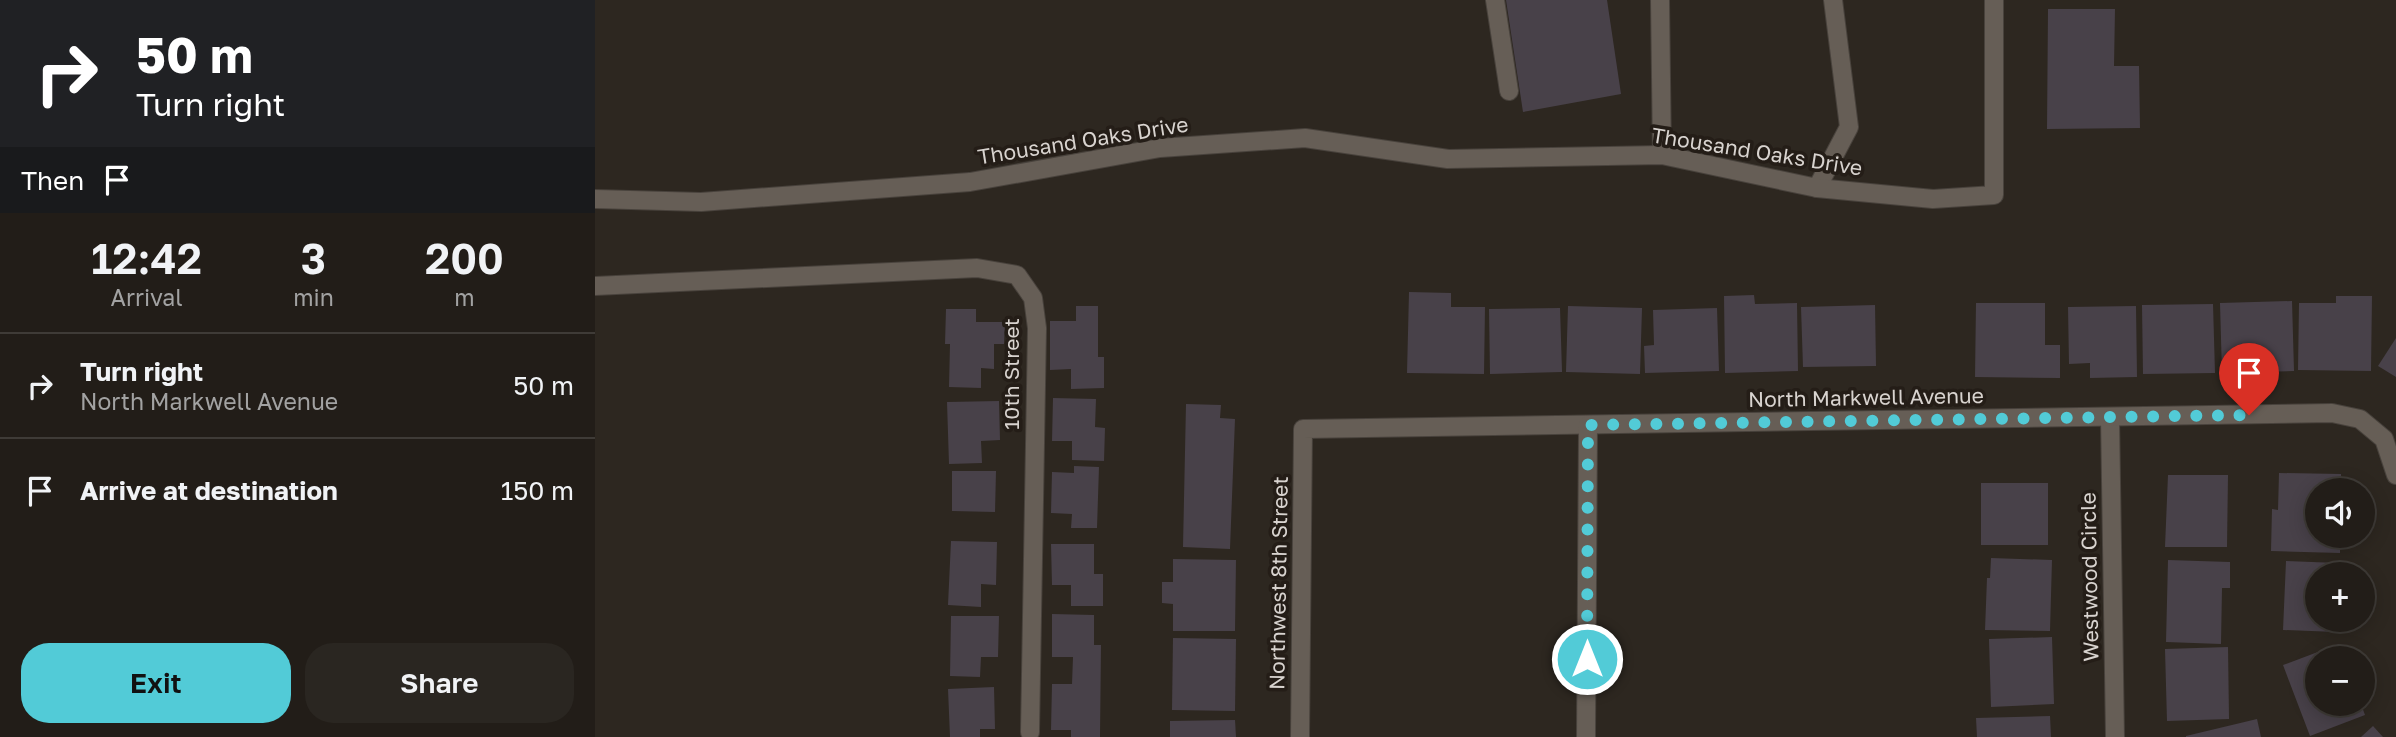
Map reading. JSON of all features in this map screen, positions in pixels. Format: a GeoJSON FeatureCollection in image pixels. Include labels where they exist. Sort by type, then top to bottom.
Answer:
{"type":"FeatureCollection","features":[{"type":"Feature","properties":{"kind":"street"},"geometry":{"type":"LineString","coordinates":[[1495,0],[1509,91]]}},
{"type":"Feature","properties":{"kind":"street"},"geometry":{"type":"LineString","coordinates":[[1660,0],[1662,155]]}},
{"type":"Feature","properties":{"kind":"street"},"geometry":{"type":"LineString","coordinates":[[1817,188],[1849,127],[1833,0]]}},
{"type":"Feature","properties":{"kind":"street","name":"Thousand Oaks Drive"},"geometry":{"type":"LineString","coordinates":[[595,199],[701,202],[970,182],[1160,148],[1305,138],[1448,159],[1662,155],[1817,188],[1933,199],[1994,195],[1994,0]]}},
{"type":"Feature","properties":{"kind":"street","name":"10th Street"},"geometry":{"type":"LineString","coordinates":[[595,286],[977,268],[1017,275],[1033,298],[1037,328],[1030,732]]}},
{"type":"Feature","properties":{"kind":"street","name":"North Markwell Avenue"},"geometry":{"type":"LineString","coordinates":[[1303,429],[2332,413],[2360,419],[2384,439],[2396,475]]}},
{"type":"Feature","properties":{"kind":"street","name":"Westwood Circle"},"geometry":{"type":"LineString","coordinates":[[2110,416],[2115,737]]}},
{"type":"Feature","properties":{"kind":"street"},"geometry":{"type":"LineString","coordinates":[[1586,737],[1588,425]]}},
{"type":"Feature","properties":{"kind":"street","name":"Northwest 8th Street"},"geometry":{"type":"LineString","coordinates":[[1300,737],[1303,429]]}},
{"type":"Feature","properties":{"kind":"building"},"geometry":{"type":"Polygon","coordinates":[[[1506,0],[1607,0],[1621,94],[1523,112],[1506,0]]]}},
{"type":"Feature","properties":{"kind":"building"},"geometry":{"type":"Polygon","coordinates":[[[2048,9],[2115,9],[2114,66],[2139,66],[2140,128],[2047,129],[2048,9]]]}},
{"type":"Feature","properties":{"kind":"building"},"geometry":{"type":"Polygon","coordinates":[[[1409,292],[1451,293],[1451,307],[1485,307],[1484,374],[1407,373],[1409,292]]]}},
{"type":"Feature","properties":{"kind":"building"},"geometry":{"type":"Polygon","coordinates":[[[1754,295],[1755,304],[1797,303],[1798,371],[1725,373],[1724,296],[1754,295]]]}},
{"type":"Feature","properties":{"kind":"building"},"geometry":{"type":"Polygon","coordinates":[[[2336,296],[2372,296],[2371,371],[2298,370],[2299,303],[2336,303],[2336,296]]]}},
{"type":"Feature","properties":{"kind":"building"},"geometry":{"type":"Polygon","coordinates":[[[2292,301],[2294,371],[2222,373],[2220,303],[2292,301]]]}},
{"type":"Feature","properties":{"kind":"building"},"geometry":{"type":"Polygon","coordinates":[[[1976,303],[2045,303],[2045,345],[2060,345],[2060,378],[1975,377],[1976,303]]]}},
{"type":"Feature","properties":{"kind":"building"},"geometry":{"type":"Polygon","coordinates":[[[2213,304],[2215,373],[2143,374],[2142,305],[2213,304]]]}},
{"type":"Feature","properties":{"kind":"building"},"geometry":{"type":"Polygon","coordinates":[[[1875,305],[1876,366],[1803,367],[1801,307],[1875,305]]]}},
{"type":"Feature","properties":{"kind":"building"},"geometry":{"type":"Polygon","coordinates":[[[1076,306],[1098,306],[1098,357],[1104,357],[1104,388],[1071,389],[1071,369],[1050,370],[1050,321],[1076,321],[1076,306]]]}},
{"type":"Feature","properties":{"kind":"building"},"geometry":{"type":"Polygon","coordinates":[[[1568,306],[1642,308],[1640,374],[1566,372],[1568,306]]]}},
{"type":"Feature","properties":{"kind":"building"},"geometry":{"type":"Polygon","coordinates":[[[2136,306],[2137,377],[2090,378],[2090,363],[2069,364],[2068,307],[2136,306]]]}},
{"type":"Feature","properties":{"kind":"building"},"geometry":{"type":"Polygon","coordinates":[[[1560,308],[1562,372],[1490,374],[1489,309],[1560,308]]]}},
{"type":"Feature","properties":{"kind":"building"},"geometry":{"type":"Polygon","coordinates":[[[1717,308],[1719,371],[1645,373],[1644,346],[1654,345],[1653,310],[1717,308]]]}},
{"type":"Feature","properties":{"kind":"building"},"geometry":{"type":"Polygon","coordinates":[[[946,309],[976,309],[976,322],[1005,322],[1004,344],[994,344],[994,369],[981,368],[981,388],[949,387],[950,344],[945,344],[946,309]]]}},
{"type":"Feature","properties":{"kind":"building"},"geometry":{"type":"Polygon","coordinates":[[[2396,338],[2396,377],[2378,366],[2396,338]]]}},
{"type":"Feature","properties":{"kind":"building"},"geometry":{"type":"Polygon","coordinates":[[[1053,398],[1096,399],[1095,427],[1105,428],[1104,461],[1072,460],[1072,441],[1052,441],[1053,398]]]}},
{"type":"Feature","properties":{"kind":"building"},"geometry":{"type":"Polygon","coordinates":[[[999,401],[1000,440],[981,441],[982,463],[949,464],[947,402],[999,401]]]}},
{"type":"Feature","properties":{"kind":"building"},"geometry":{"type":"Polygon","coordinates":[[[1186,404],[1221,405],[1220,418],[1235,419],[1230,549],[1183,547],[1186,404]]]}},
{"type":"Feature","properties":{"kind":"building"},"geometry":{"type":"Polygon","coordinates":[[[1074,466],[1099,467],[1097,528],[1071,528],[1072,514],[1051,513],[1052,472],[1074,473],[1074,466]]]}},
{"type":"Feature","properties":{"kind":"building"},"geometry":{"type":"Polygon","coordinates":[[[952,471],[996,471],[995,512],[952,511],[952,471]]]}},
{"type":"Feature","properties":{"kind":"building"},"geometry":{"type":"Polygon","coordinates":[[[2279,473],[2341,474],[2341,478],[2305,478],[2305,548],[2340,548],[2340,553],[2271,551],[2272,509],[2278,510],[2279,473]]]}},
{"type":"Feature","properties":{"kind":"building"},"geometry":{"type":"Polygon","coordinates":[[[2168,475],[2228,475],[2227,547],[2165,547],[2168,475]]]}},
{"type":"Feature","properties":{"kind":"building"},"geometry":{"type":"Polygon","coordinates":[[[1981,483],[2048,483],[2048,545],[1981,545],[1981,483]]]}},
{"type":"Feature","properties":{"kind":"building"},"geometry":{"type":"Polygon","coordinates":[[[951,541],[997,542],[996,585],[981,584],[981,607],[948,605],[951,541]]]}},
{"type":"Feature","properties":{"kind":"building"},"geometry":{"type":"Polygon","coordinates":[[[1051,544],[1094,544],[1094,574],[1103,574],[1103,606],[1071,606],[1071,585],[1052,585],[1051,544]]]}},
{"type":"Feature","properties":{"kind":"building"},"geometry":{"type":"Polygon","coordinates":[[[1991,558],[2052,560],[2050,631],[1985,630],[1987,578],[1990,578],[1991,558]]]}},
{"type":"Feature","properties":{"kind":"building"},"geometry":{"type":"Polygon","coordinates":[[[1173,559],[1236,560],[1235,631],[1173,631],[1173,604],[1162,603],[1162,582],[1173,582],[1173,559]]]}},
{"type":"Feature","properties":{"kind":"building"},"geometry":{"type":"Polygon","coordinates":[[[2168,560],[2230,562],[2230,588],[2222,588],[2221,644],[2166,642],[2168,560]]]}},
{"type":"Feature","properties":{"kind":"building"},"geometry":{"type":"Polygon","coordinates":[[[2286,561],[2312,562],[2305,562],[2305,631],[2283,630],[2286,561]]]}},
{"type":"Feature","properties":{"kind":"building"},"geometry":{"type":"Polygon","coordinates":[[[1052,614],[1094,615],[1094,645],[1101,645],[1100,737],[1071,737],[1071,730],[1051,730],[1052,684],[1072,684],[1073,657],[1052,657],[1052,614]]]}},
{"type":"Feature","properties":{"kind":"building"},"geometry":{"type":"Polygon","coordinates":[[[951,616],[999,616],[998,657],[981,657],[980,677],[950,676],[951,616]]]}},
{"type":"Feature","properties":{"kind":"building"},"geometry":{"type":"Polygon","coordinates":[[[2052,637],[2054,704],[1991,707],[1989,639],[2052,637]]]}},
{"type":"Feature","properties":{"kind":"building"},"geometry":{"type":"Polygon","coordinates":[[[1173,638],[1236,639],[1235,711],[1172,710],[1173,638]]]}},
{"type":"Feature","properties":{"kind":"building"},"geometry":{"type":"Polygon","coordinates":[[[2228,647],[2229,719],[2167,721],[2165,649],[2228,647]]]}},
{"type":"Feature","properties":{"kind":"building"},"geometry":{"type":"Polygon","coordinates":[[[2305,657],[2305,716],[2362,716],[2310,736],[2283,665],[2305,657]]]}},
{"type":"Feature","properties":{"kind":"building"},"geometry":{"type":"Polygon","coordinates":[[[994,687],[995,729],[980,729],[980,737],[950,737],[948,689],[994,687]]]}},
{"type":"Feature","properties":{"kind":"building"},"geometry":{"type":"Polygon","coordinates":[[[2050,716],[2051,737],[1977,737],[1976,718],[2050,716]]]}},
{"type":"Feature","properties":{"kind":"building"},"geometry":{"type":"Polygon","coordinates":[[[2257,719],[2261,737],[2186,737],[2186,736],[2257,719]]]}},
{"type":"Feature","properties":{"kind":"building"},"geometry":{"type":"Polygon","coordinates":[[[1235,720],[1236,737],[1170,737],[1170,721],[1235,720]]]}},
{"type":"Feature","properties":{"kind":"building"},"geometry":{"type":"Polygon","coordinates":[[[2373,726],[2383,737],[2361,737],[2373,726]]]}},
{"type":"Feature","properties":{"kind":"route"},"geometry":{"type":"LineString","coordinates":[[1587,659],[1588,425],[2249,415]]}}]}
